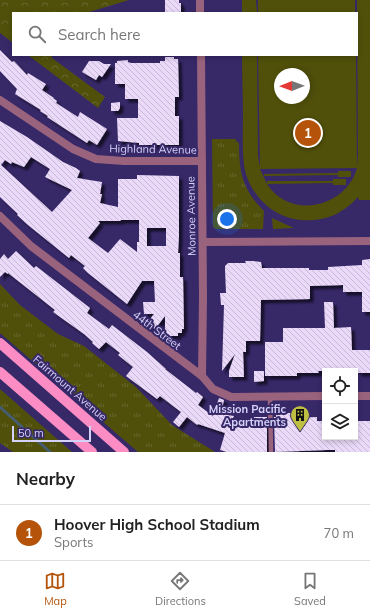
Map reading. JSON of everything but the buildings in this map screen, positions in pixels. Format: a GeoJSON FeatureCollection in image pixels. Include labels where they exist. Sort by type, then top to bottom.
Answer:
{"type":"FeatureCollection","features":[{"type":"Feature","properties":{"kind":"main road","name":"Fairmount Avenue"},"geometry":{"type":"LineString","coordinates":[[0,343],[124,452]]}},
{"type":"Feature","properties":{"kind":"main road"},"geometry":{"type":"LineString","coordinates":[[0,372],[92,452]]}},
{"type":"Feature","properties":{"kind":"street"},"geometry":{"type":"LineString","coordinates":[[200,0],[200,12]]}},
{"type":"Feature","properties":{"kind":"street","name":"Monroe Avenue"},"geometry":{"type":"LineString","coordinates":[[201,56],[202,376]]}},
{"type":"Feature","properties":{"kind":"street","name":"Highland Avenue"},"geometry":{"type":"LineString","coordinates":[[0,100],[73,149],[96,159],[124,161],[202,161]]}},
{"type":"Feature","properties":{"kind":"street","name":"44th Street"},"geometry":{"type":"LineString","coordinates":[[0,216],[30,246],[202,376],[213,389],[231,397],[322,396]]}},
{"type":"Feature","properties":{"kind":"street"},"geometry":{"type":"LineString","coordinates":[[202,242],[370,241]]}},
{"type":"Feature","properties":{"kind":"street"},"geometry":{"type":"LineString","coordinates":[[358,396],[370,396]]}},
{"type":"Feature","properties":{"kind":"lane"},"geometry":{"type":"LineString","coordinates":[[270,397],[271,452]]}},
{"type":"Feature","properties":{"kind":"green space"},"geometry":{"type":"Polygon","coordinates":[[[0,0],[129,0],[89,12],[12,12],[12,42],[0,33],[0,0]]]}},
{"type":"Feature","properties":{"kind":"green space"},"geometry":{"type":"Polygon","coordinates":[[[242,0],[256,0],[257,12],[242,12],[242,0]]]}},
{"type":"Feature","properties":{"kind":"green space"},"geometry":{"type":"Polygon","coordinates":[[[258,0],[355,0],[355,12],[258,12],[258,0]]]}},
{"type":"Feature","properties":{"kind":"green space"},"geometry":{"type":"Polygon","coordinates":[[[357,0],[370,0],[370,200],[359,200],[358,197],[346,208],[332,216],[318,220],[301,220],[280,214],[271,209],[256,194],[246,175],[243,147],[242,56],[257,56],[258,156],[260,167],[258,56],[356,56],[357,165],[357,0]],[[357,168],[260,169],[267,184],[277,195],[289,202],[303,205],[316,204],[330,200],[342,192],[351,182],[357,168]]]}},
{"type":"Feature","properties":{"kind":"green space"},"geometry":{"type":"Polygon","coordinates":[[[29,56],[51,56],[105,97],[98,108],[29,56]]]}},
{"type":"Feature","properties":{"kind":"green space"},"geometry":{"type":"Polygon","coordinates":[[[212,139],[236,139],[239,143],[241,172],[251,196],[264,211],[263,229],[216,229],[213,227],[212,139]]]}},
{"type":"Feature","properties":{"kind":"green space"},"geometry":{"type":"Polygon","coordinates":[[[338,171],[351,171],[351,177],[338,177],[338,175],[264,176],[264,174],[338,173],[338,171]]]}},
{"type":"Feature","properties":{"kind":"green space"},"geometry":{"type":"Polygon","coordinates":[[[333,179],[346,179],[346,185],[333,185],[333,183],[267,184],[267,181],[333,181],[333,179]]]}},
{"type":"Feature","properties":{"kind":"green space"},"geometry":{"type":"Polygon","coordinates":[[[272,218],[294,228],[273,229],[272,218]]]}},
{"type":"Feature","properties":{"kind":"green space"},"geometry":{"type":"Polygon","coordinates":[[[0,284],[20,305],[58,334],[84,346],[136,387],[172,425],[215,452],[138,452],[0,333],[0,284]]]}},
{"type":"Feature","properties":{"kind":"green space"},"geometry":{"type":"Polygon","coordinates":[[[0,389],[72,452],[13,452],[0,443],[0,389]]]}},
{"type":"Feature","properties":{"kind":"waterway"},"geometry":{"type":"LineString","coordinates":[[0,407],[50,452]]}},
{"type":"Feature","properties":{"kind":"place","name":"Hoover High School Stadium"},"geometry":{"type":"Point","coordinates":[308,133]}},
{"type":"Feature","properties":{"kind":"place","name":"Mission Pacific Apartments"},"geometry":{"type":"Point","coordinates":[300,432]}}]}
